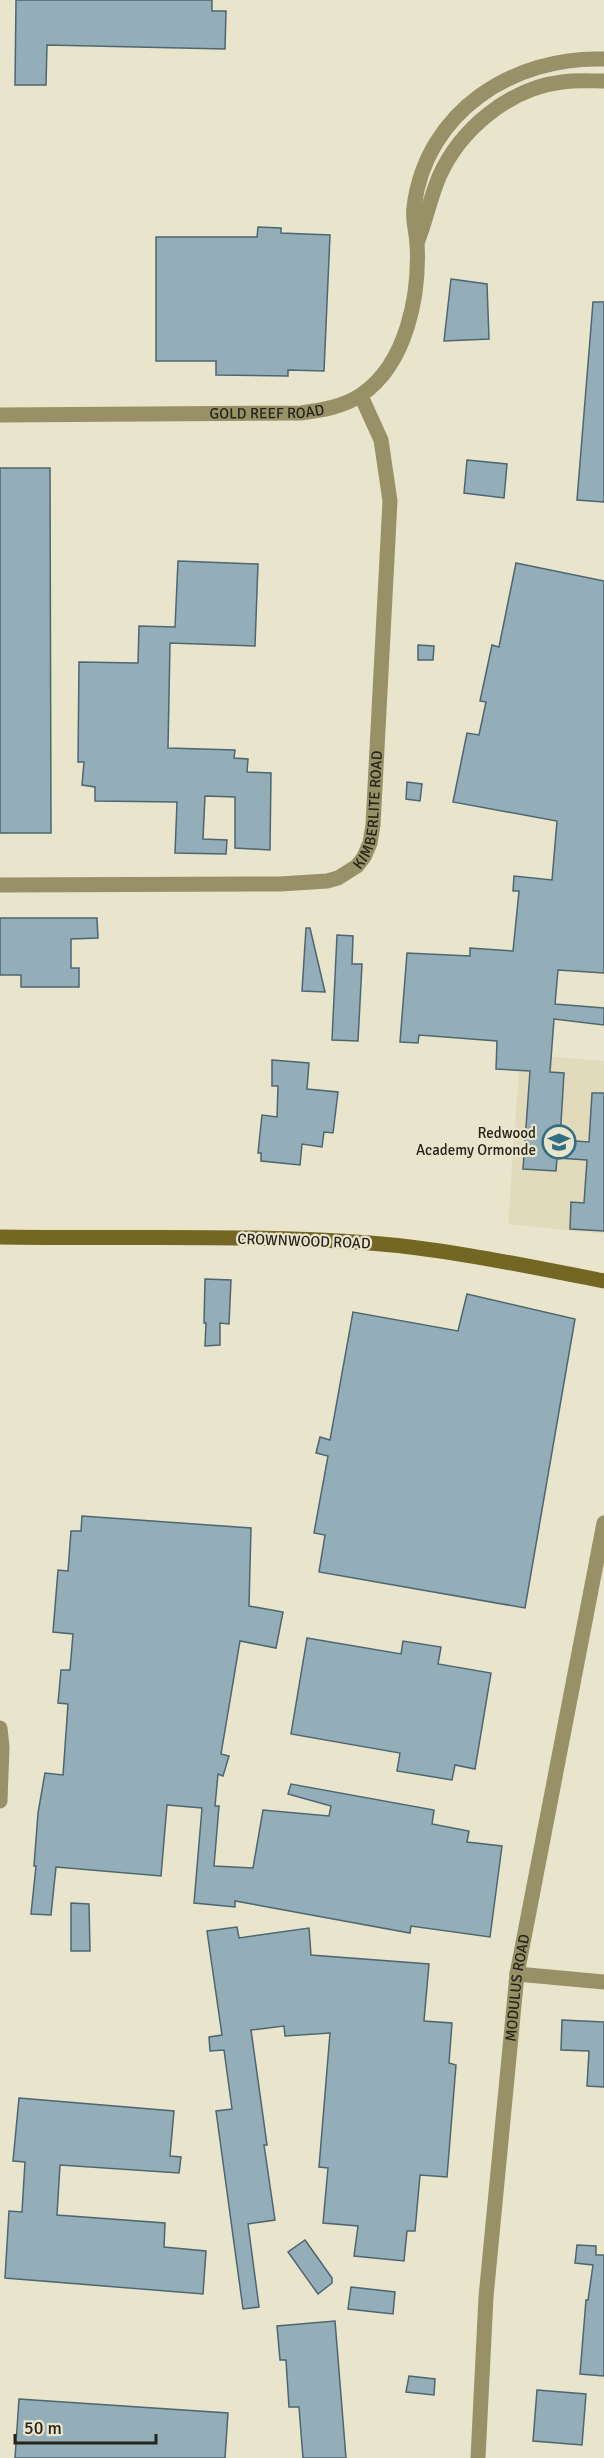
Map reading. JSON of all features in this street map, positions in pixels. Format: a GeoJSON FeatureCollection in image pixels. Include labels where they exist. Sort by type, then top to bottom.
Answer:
{"type":"FeatureCollection","features":[{"type":"Feature","properties":{"kind":"main road","name":"CROWNWOOD ROAD"},"geometry":{"type":"LineString","coordinates":[[0,1237],[226,1238],[372,1243],[470,1256],[604,1281]]}},
{"type":"Feature","properties":{"kind":"street","name":"GOLD REEF ROAD"},"geometry":{"type":"LineString","coordinates":[[0,415],[300,413],[334,408],[360,396],[383,375],[406,332],[414,301],[417,243],[413,208],[420,179],[439,140],[462,110],[481,93],[524,71],[562,61],[604,59]]}},
{"type":"Feature","properties":{"kind":"street","name":"GOLD REEF ROAD"},"geometry":{"type":"LineString","coordinates":[[417,243],[443,170],[478,123],[501,105],[528,92],[562,82],[604,81]]}},
{"type":"Feature","properties":{"kind":"street","name":"KIMBERLITE ROAD"},"geometry":{"type":"LineString","coordinates":[[0,885],[279,884],[327,881],[350,872],[364,857],[373,825],[390,501],[381,440],[360,396]]}},
{"type":"Feature","properties":{"kind":"street","name":"MODULUS ROAD"},"geometry":{"type":"LineString","coordinates":[[478,2458],[486,2297],[517,1974],[604,1523]]}},
{"type":"Feature","properties":{"kind":"street"},"geometry":{"type":"LineString","coordinates":[[0,1728],[2,1747],[0,1801]]}},
{"type":"Feature","properties":{"kind":"street"},"geometry":{"type":"LineString","coordinates":[[517,1974],[604,1982]]}},
{"type":"Feature","properties":{"kind":"shaded area","name":"Redwood Academy Ormonde"},"geometry":{"type":"Polygon","coordinates":[[[520,1054],[604,1061],[604,1234],[508,1224],[520,1054]]]}},
{"type":"Feature","properties":{"kind":"building"},"geometry":{"type":"Polygon","coordinates":[[[16,0],[212,0],[212,11],[226,11],[225,49],[47,45],[46,85],[15,85],[16,0]]]}},
{"type":"Feature","properties":{"kind":"building"},"geometry":{"type":"Polygon","coordinates":[[[258,227],[281,228],[281,233],[330,235],[324,371],[288,370],[288,376],[216,375],[216,361],[156,361],[156,237],[257,237],[258,227]]]}},
{"type":"Feature","properties":{"kind":"building"},"geometry":{"type":"Polygon","coordinates":[[[451,279],[487,284],[489,339],[444,341],[451,279]]]}},
{"type":"Feature","properties":{"kind":"building"},"geometry":{"type":"Polygon","coordinates":[[[593,302],[604,302],[604,502],[577,500],[593,302]]]}},
{"type":"Feature","properties":{"kind":"building"},"geometry":{"type":"Polygon","coordinates":[[[467,460],[507,464],[504,498],[464,493],[467,460]]]}},
{"type":"Feature","properties":{"kind":"building"},"geometry":{"type":"Polygon","coordinates":[[[0,468],[50,468],[51,833],[0,833],[0,468]]]}},
{"type":"Feature","properties":{"kind":"building"},"geometry":{"type":"Polygon","coordinates":[[[178,561],[258,564],[255,646],[170,643],[168,748],[235,750],[234,758],[248,759],[247,772],[271,773],[270,850],[235,848],[235,797],[205,796],[203,839],[227,840],[226,854],[175,853],[177,802],[95,801],[95,787],[82,785],[84,762],[78,762],[79,662],[138,663],[139,626],[175,627],[178,561]]]}},
{"type":"Feature","properties":{"kind":"building"},"geometry":{"type":"Polygon","coordinates":[[[516,563],[604,581],[604,973],[558,970],[555,1004],[604,1008],[604,1025],[554,1019],[550,1072],[564,1073],[560,1140],[589,1142],[592,1093],[604,1093],[604,1231],[570,1229],[571,1202],[584,1203],[587,1160],[557,1158],[556,1171],[523,1169],[530,1071],[496,1069],[497,1041],[419,1035],[418,1043],[400,1042],[407,953],[470,956],[470,948],[513,951],[519,891],[513,891],[514,876],[552,880],[557,821],[453,802],[467,733],[479,735],[486,702],[480,701],[492,645],[499,647],[516,563]]]}},
{"type":"Feature","properties":{"kind":"building"},"geometry":{"type":"Polygon","coordinates":[[[418,645],[434,646],[433,660],[418,660],[418,645]]]}},
{"type":"Feature","properties":{"kind":"building"},"geometry":{"type":"Polygon","coordinates":[[[407,782],[422,784],[420,801],[406,799],[407,782]]]}},
{"type":"Feature","properties":{"kind":"building"},"geometry":{"type":"Polygon","coordinates":[[[0,918],[97,918],[98,938],[71,939],[71,968],[79,968],[79,987],[21,987],[21,975],[0,975],[0,918]]]}},
{"type":"Feature","properties":{"kind":"building"},"geometry":{"type":"Polygon","coordinates":[[[306,928],[310,928],[325,992],[302,991],[306,928]]]}},
{"type":"Feature","properties":{"kind":"building"},"geometry":{"type":"Polygon","coordinates":[[[337,935],[353,936],[352,964],[362,964],[358,1041],[332,1040],[337,935]]]}},
{"type":"Feature","properties":{"kind":"building"},"geometry":{"type":"Polygon","coordinates":[[[272,1060],[309,1063],[307,1089],[338,1092],[333,1133],[324,1132],[322,1147],[302,1144],[300,1165],[261,1161],[261,1153],[258,1153],[262,1115],[277,1117],[278,1086],[272,1086],[272,1060]]]}},
{"type":"Feature","properties":{"kind":"building"},"geometry":{"type":"Polygon","coordinates":[[[205,1279],[231,1280],[229,1324],[220,1323],[220,1345],[205,1346],[205,1279]]]}},
{"type":"Feature","properties":{"kind":"building"},"geometry":{"type":"Polygon","coordinates":[[[467,1294],[575,1319],[525,1608],[319,1572],[325,1535],[314,1533],[328,1456],[316,1453],[320,1437],[330,1440],[353,1312],[458,1331],[467,1294]]]}},
{"type":"Feature","properties":{"kind":"building"},"geometry":{"type":"Polygon","coordinates":[[[82,1516],[251,1528],[249,1606],[283,1612],[276,1648],[240,1641],[221,1754],[229,1756],[223,1776],[218,1774],[215,1806],[219,1806],[214,1866],[253,1868],[263,1810],[329,1816],[331,1806],[288,1794],[291,1784],[434,1810],[432,1824],[469,1831],[467,1842],[502,1846],[490,1937],[411,1926],[410,1933],[235,1901],[235,1907],[194,1903],[202,1808],[167,1805],[161,1876],[56,1867],[51,1915],[31,1914],[38,1813],[45,1773],[63,1775],[68,1704],[58,1703],[61,1670],[70,1670],[73,1634],[53,1632],[58,1570],[68,1571],[71,1531],[81,1531],[82,1516]]]}},
{"type":"Feature","properties":{"kind":"building"},"geometry":{"type":"Polygon","coordinates":[[[307,1638],[401,1654],[403,1641],[441,1647],[438,1664],[491,1673],[475,1769],[455,1765],[452,1780],[397,1771],[400,1753],[291,1734],[307,1638]]]}},
{"type":"Feature","properties":{"kind":"building"},"geometry":{"type":"Polygon","coordinates":[[[71,1903],[89,1904],[90,1951],[71,1951],[71,1903]]]}},
{"type":"Feature","properties":{"kind":"building"},"geometry":{"type":"Polygon","coordinates":[[[237,1927],[239,1938],[309,1928],[311,1955],[429,1964],[424,2021],[452,2023],[449,2063],[456,2065],[447,2177],[420,2175],[415,2231],[407,2231],[404,2261],[354,2256],[358,2226],[323,2223],[328,2168],[319,2167],[330,2033],[285,2036],[284,2026],[251,2030],[275,2220],[248,2224],[259,2307],[243,2309],[216,2111],[232,2109],[224,2050],[210,2051],[209,2037],[222,2035],[207,1931],[237,1927]]]}},
{"type":"Feature","properties":{"kind":"building"},"geometry":{"type":"Polygon","coordinates":[[[562,2020],[604,2022],[604,2087],[587,2086],[589,2051],[561,2050],[562,2020]]]}},
{"type":"Feature","properties":{"kind":"building"},"geometry":{"type":"Polygon","coordinates":[[[19,2098],[174,2111],[170,2156],[181,2157],[179,2173],[60,2165],[57,2215],[165,2223],[164,2247],[206,2251],[203,2294],[5,2278],[9,2211],[22,2212],[25,2162],[13,2161],[19,2098]]]}},
{"type":"Feature","properties":{"kind":"building"},"geometry":{"type":"Polygon","coordinates":[[[305,2240],[332,2278],[332,2283],[318,2294],[288,2252],[305,2240]]]}},
{"type":"Feature","properties":{"kind":"building"},"geometry":{"type":"Polygon","coordinates":[[[577,2245],[596,2246],[596,2255],[604,2255],[604,2376],[580,2374],[586,2300],[588,2300],[593,2265],[575,2263],[577,2245]]]}},
{"type":"Feature","properties":{"kind":"building"},"geometry":{"type":"Polygon","coordinates":[[[351,2287],[395,2292],[393,2314],[348,2309],[351,2287]]]}},
{"type":"Feature","properties":{"kind":"building"},"geometry":{"type":"Polygon","coordinates":[[[335,2321],[346,2458],[303,2458],[299,2407],[289,2407],[286,2360],[280,2360],[277,2326],[335,2321]]]}},
{"type":"Feature","properties":{"kind":"building"},"geometry":{"type":"Polygon","coordinates":[[[409,2376],[435,2379],[434,2395],[406,2392],[409,2376]]]}},
{"type":"Feature","properties":{"kind":"building"},"geometry":{"type":"Polygon","coordinates":[[[537,2390],[586,2394],[582,2445],[533,2441],[537,2390]]]}},
{"type":"Feature","properties":{"kind":"building"},"geometry":{"type":"Polygon","coordinates":[[[19,2399],[228,2413],[225,2458],[15,2458],[19,2399]]]}},
{"type":"Feature","properties":{"kind":"place","name":"Redwood Academy Ormonde"},"geometry":{"type":"Point","coordinates":[559,1142]}}]}
